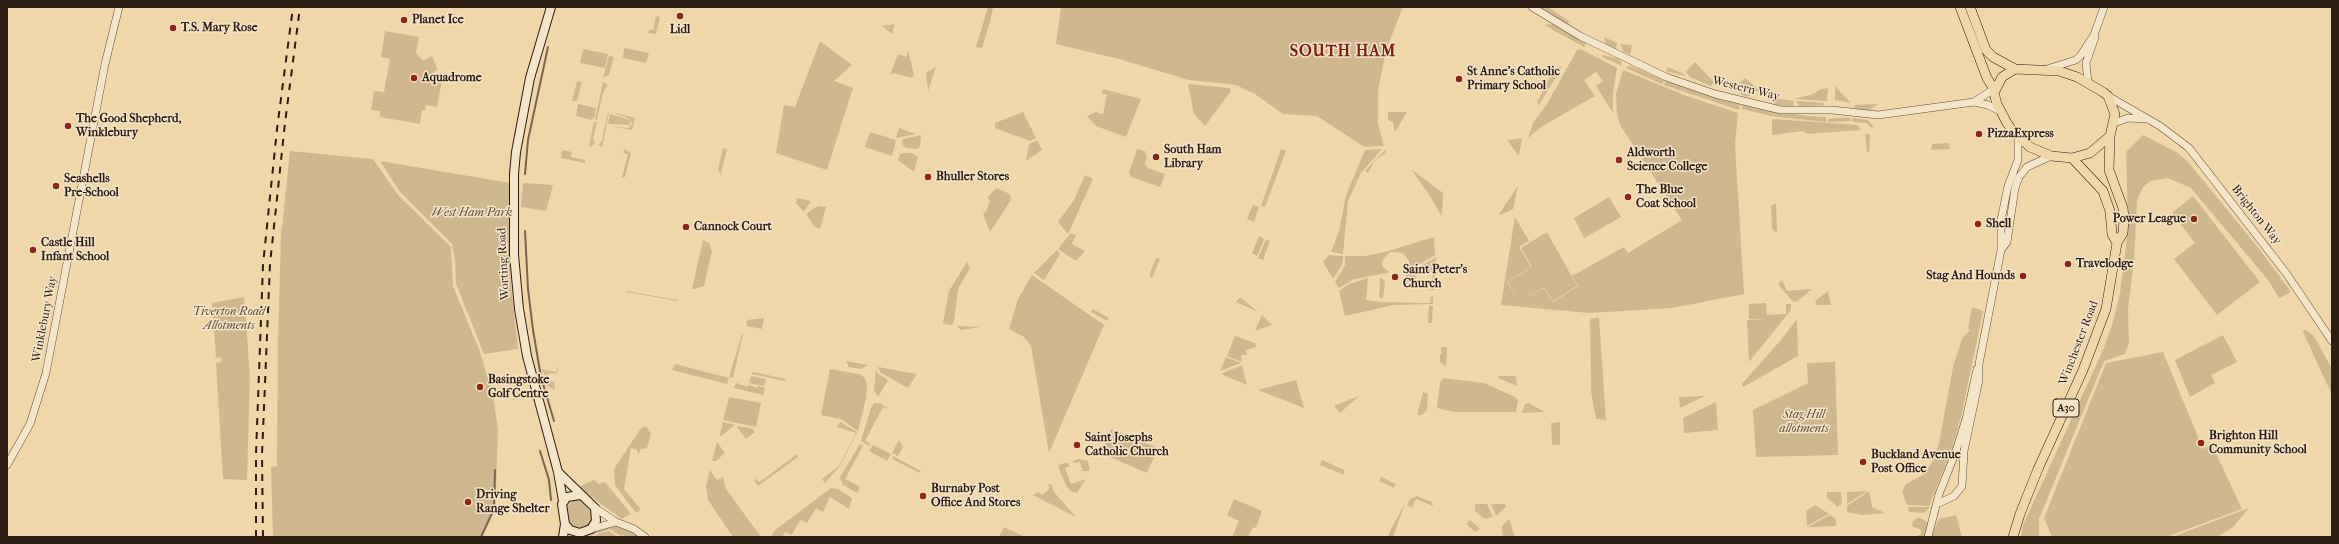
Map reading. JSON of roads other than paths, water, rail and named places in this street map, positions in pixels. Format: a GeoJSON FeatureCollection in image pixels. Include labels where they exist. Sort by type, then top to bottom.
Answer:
{"type":"FeatureCollection","features":[{"type":"Feature","properties":{"kind":"main road","name":"Worting Road"},"geometry":{"type":"LineString","coordinates":[[551,7],[530,78],[516,152],[514,225],[516,282],[522,330],[534,387],[558,472],[563,502]]}},
{"type":"Feature","properties":{"kind":"main road"},"geometry":{"type":"LineString","coordinates":[[1960,7],[1987,78],[1994,89],[2000,112],[2018,137],[2030,147],[2050,156],[2072,158],[2090,153],[2110,136]]}},
{"type":"Feature","properties":{"kind":"main road"},"geometry":{"type":"LineString","coordinates":[[1970,7],[1986,50],[2015,69]]}},
{"type":"Feature","properties":{"kind":"main road"},"geometry":{"type":"LineString","coordinates":[[1994,89],[2002,77],[2015,69],[2047,69],[2067,73],[2088,83],[2108,96]]}},
{"type":"Feature","properties":{"kind":"main road","name":"A30"},"geometry":{"type":"LineString","coordinates":[[2108,96],[2114,114],[2114,123],[2110,136]]}},
{"type":"Feature","properties":{"kind":"main road","name":"Winchester Road"},"geometry":{"type":"LineString","coordinates":[[2013,537],[2020,514],[2038,469],[2083,370],[2101,322],[2113,277],[2117,243],[2123,233],[2124,219],[2123,208],[2109,170],[2110,136]]}},
{"type":"Feature","properties":{"kind":"main road","name":"Winchester Road"},"geometry":{"type":"LineString","coordinates":[[2072,158],[2103,191],[2110,211],[2112,234],[2117,243]]}},
{"type":"Feature","properties":{"kind":"main road","name":"Worting Road"},"geometry":{"type":"LineString","coordinates":[[558,472],[580,495]]}},
{"type":"Feature","properties":{"kind":"main road"},"geometry":{"type":"LineString","coordinates":[[563,537],[565,524],[563,502],[567,497],[580,495],[589,501],[595,508],[596,521],[589,530],[578,537]]}},
{"type":"Feature","properties":{"kind":"main road"},"geometry":{"type":"LineString","coordinates":[[565,524],[575,533],[589,530]]}},
{"type":"Feature","properties":{"kind":"street","name":"Winklebury Way"},"geometry":{"type":"LineString","coordinates":[[7,465],[30,424],[46,373],[105,64],[119,7]]}},
{"type":"Feature","properties":{"kind":"street","name":"Western Way"},"geometry":{"type":"LineString","coordinates":[[1532,7],[1580,36],[1666,76],[1715,94],[1781,110],[1832,110],[1878,115],[1974,102],[1988,105],[2000,112]]}},
{"type":"Feature","properties":{"kind":"street"},"geometry":{"type":"LineString","coordinates":[[2047,69],[2076,60],[2084,52],[2094,35],[2104,7]]}},
{"type":"Feature","properties":{"kind":"street"},"geometry":{"type":"LineString","coordinates":[[2088,83],[2086,63],[2094,43],[2094,35]]}},
{"type":"Feature","properties":{"kind":"street","name":"Western Way"},"geometry":{"type":"LineString","coordinates":[[1974,102],[1994,89]]}},
{"type":"Feature","properties":{"kind":"street","name":"Brighton Way"},"geometry":{"type":"LineString","coordinates":[[2108,96],[2160,126],[2182,141],[2199,160],[2286,273],[2332,341]]}},
{"type":"Feature","properties":{"kind":"street","name":"Brighton Way"},"geometry":{"type":"LineString","coordinates":[[2114,123],[2128,118],[2146,119]]}},
{"type":"Feature","properties":{"kind":"street"},"geometry":{"type":"LineString","coordinates":[[1928,537],[1966,419],[1973,379],[1979,364],[2001,250],[2001,222],[2008,186],[2018,160],[2018,137]]}},
{"type":"Feature","properties":{"kind":"street"},"geometry":{"type":"LineString","coordinates":[[2001,250],[2007,242],[2016,185],[2022,172],[2027,167],[2050,156]]}},
{"type":"Feature","properties":{"kind":"street"},"geometry":{"type":"LineString","coordinates":[[2001,222],[2011,217]]}},
{"type":"Feature","properties":{"kind":"street"},"geometry":{"type":"LineString","coordinates":[[2000,231],[2007,242]]}},
{"type":"Feature","properties":{"kind":"street"},"geometry":{"type":"LineString","coordinates":[[1938,503],[1954,496],[1962,486],[1964,450],[1979,380],[1979,364]]}},
{"type":"Feature","properties":{"kind":"street"},"geometry":{"type":"LineString","coordinates":[[1944,485],[1954,496]]}},
{"type":"Feature","properties":{"kind":"street"},"geometry":{"type":"LineString","coordinates":[[595,508],[616,522],[634,529],[645,537]]}},
{"type":"Feature","properties":{"kind":"street"},"geometry":{"type":"LineString","coordinates":[[589,530],[616,522]]}},
{"type":"Feature","properties":{"kind":"waterway"},"geometry":{"type":"LineString","coordinates":[[525,174],[528,140],[548,47]]}},
{"type":"Feature","properties":{"kind":"waterway"},"geometry":{"type":"LineString","coordinates":[[525,231],[528,289],[533,330],[541,377],[554,421]]}},
{"type":"Feature","properties":{"kind":"waterway"},"geometry":{"type":"LineString","coordinates":[[540,451],[549,480],[551,500]]}},
{"type":"Feature","properties":{"kind":"waterway"},"geometry":{"type":"LineString","coordinates":[[481,537],[494,509],[495,470]]}},
{"type":"Feature","properties":{"kind":"railway"},"geometry":{"type":"LineString","coordinates":[[256,537],[256,454],[263,265],[277,129],[293,7]]}},
{"type":"Feature","properties":{"kind":"railway"},"geometry":{"type":"LineString","coordinates":[[263,537],[262,455],[270,264],[285,123],[300,7]]}},
{"type":"Feature","properties":{"kind":"place","name":"Lidl"},"geometry":{"type":"Point","coordinates":[680,16]}},
{"type":"Feature","properties":{"kind":"place","name":"Planet Ice"},"geometry":{"type":"Point","coordinates":[404,20]}},
{"type":"Feature","properties":{"kind":"place","name":"T.S. Mary Rose"},"geometry":{"type":"Point","coordinates":[173,28]}},
{"type":"Feature","properties":{"kind":"place","name":"Aquadrome"},"geometry":{"type":"Point","coordinates":[414,78]}},
{"type":"Feature","properties":{"kind":"place","name":"St Anne's Catholic Primary School"},"geometry":{"type":"Point","coordinates":[1459,79]}},
{"type":"Feature","properties":{"kind":"place","name":"The Good Shepherd, Winklebury"},"geometry":{"type":"Point","coordinates":[68,126]}},
{"type":"Feature","properties":{"kind":"place","name":"PizzaExpress"},"geometry":{"type":"Point","coordinates":[1979,134]}},
{"type":"Feature","properties":{"kind":"place","name":"South Ham Library"},"geometry":{"type":"Point","coordinates":[1156,157]}},
{"type":"Feature","properties":{"kind":"place","name":"Aldworth Science College"},"geometry":{"type":"Point","coordinates":[1619,160]}},
{"type":"Feature","properties":{"kind":"place","name":"Bhuller Stores"},"geometry":{"type":"Point","coordinates":[928,177]}},
{"type":"Feature","properties":{"kind":"place","name":"Seashells Pre-School"},"geometry":{"type":"Point","coordinates":[56,186]}},
{"type":"Feature","properties":{"kind":"place","name":"The Blue Coat School"},"geometry":{"type":"Point","coordinates":[1628,197]}},
{"type":"Feature","properties":{"kind":"place","name":"Power League"},"geometry":{"type":"Point","coordinates":[2194,219]}},
{"type":"Feature","properties":{"kind":"place","name":"Shell"},"geometry":{"type":"Point","coordinates":[1978,224]}},
{"type":"Feature","properties":{"kind":"place","name":"Cannock Court"},"geometry":{"type":"Point","coordinates":[686,227]}},
{"type":"Feature","properties":{"kind":"place","name":"Castle Hill Infant School"},"geometry":{"type":"Point","coordinates":[33,250]}},
{"type":"Feature","properties":{"kind":"place","name":"Travelodge"},"geometry":{"type":"Point","coordinates":[2068,264]}},
{"type":"Feature","properties":{"kind":"place","name":"Stag And Hounds"},"geometry":{"type":"Point","coordinates":[2023,276]}},
{"type":"Feature","properties":{"kind":"place","name":"Saint Peter's Church"},"geometry":{"type":"Point","coordinates":[1395,277]}},
{"type":"Feature","properties":{"kind":"place","name":"Basingstoke Golf Centre"},"geometry":{"type":"Point","coordinates":[480,387]}},
{"type":"Feature","properties":{"kind":"place","name":"Brighton Hill Community School"},"geometry":{"type":"Point","coordinates":[2201,443]}},
{"type":"Feature","properties":{"kind":"place","name":"Saint Josephs Catholic Church"},"geometry":{"type":"Point","coordinates":[1077,445]}},
{"type":"Feature","properties":{"kind":"place","name":"Buckland Avenue Post Office"},"geometry":{"type":"Point","coordinates":[1863,462]}},
{"type":"Feature","properties":{"kind":"place","name":"Burnaby Post Office And Stores"},"geometry":{"type":"Point","coordinates":[923,496]}},
{"type":"Feature","properties":{"kind":"place","name":"Driving Range Shelter"},"geometry":{"type":"Point","coordinates":[468,502]}},
{"type":"Feature","properties":{"kind":"district","name":"SOUTH HAM"},"geometry":{"type":"Point","coordinates":[1343,52]}},
{"type":"Feature","properties":{"kind":"park label","name":"West Ham Park"},"geometry":{"type":"Point","coordinates":[472,213]}},
{"type":"Feature","properties":{"kind":"park label","name":"Tiverton Road Allotments"},"geometry":{"type":"Point","coordinates":[229,319]}},
{"type":"Feature","properties":{"kind":"park label","name":"Stag Hill allotments"},"geometry":{"type":"Point","coordinates":[1804,422]}}]}
